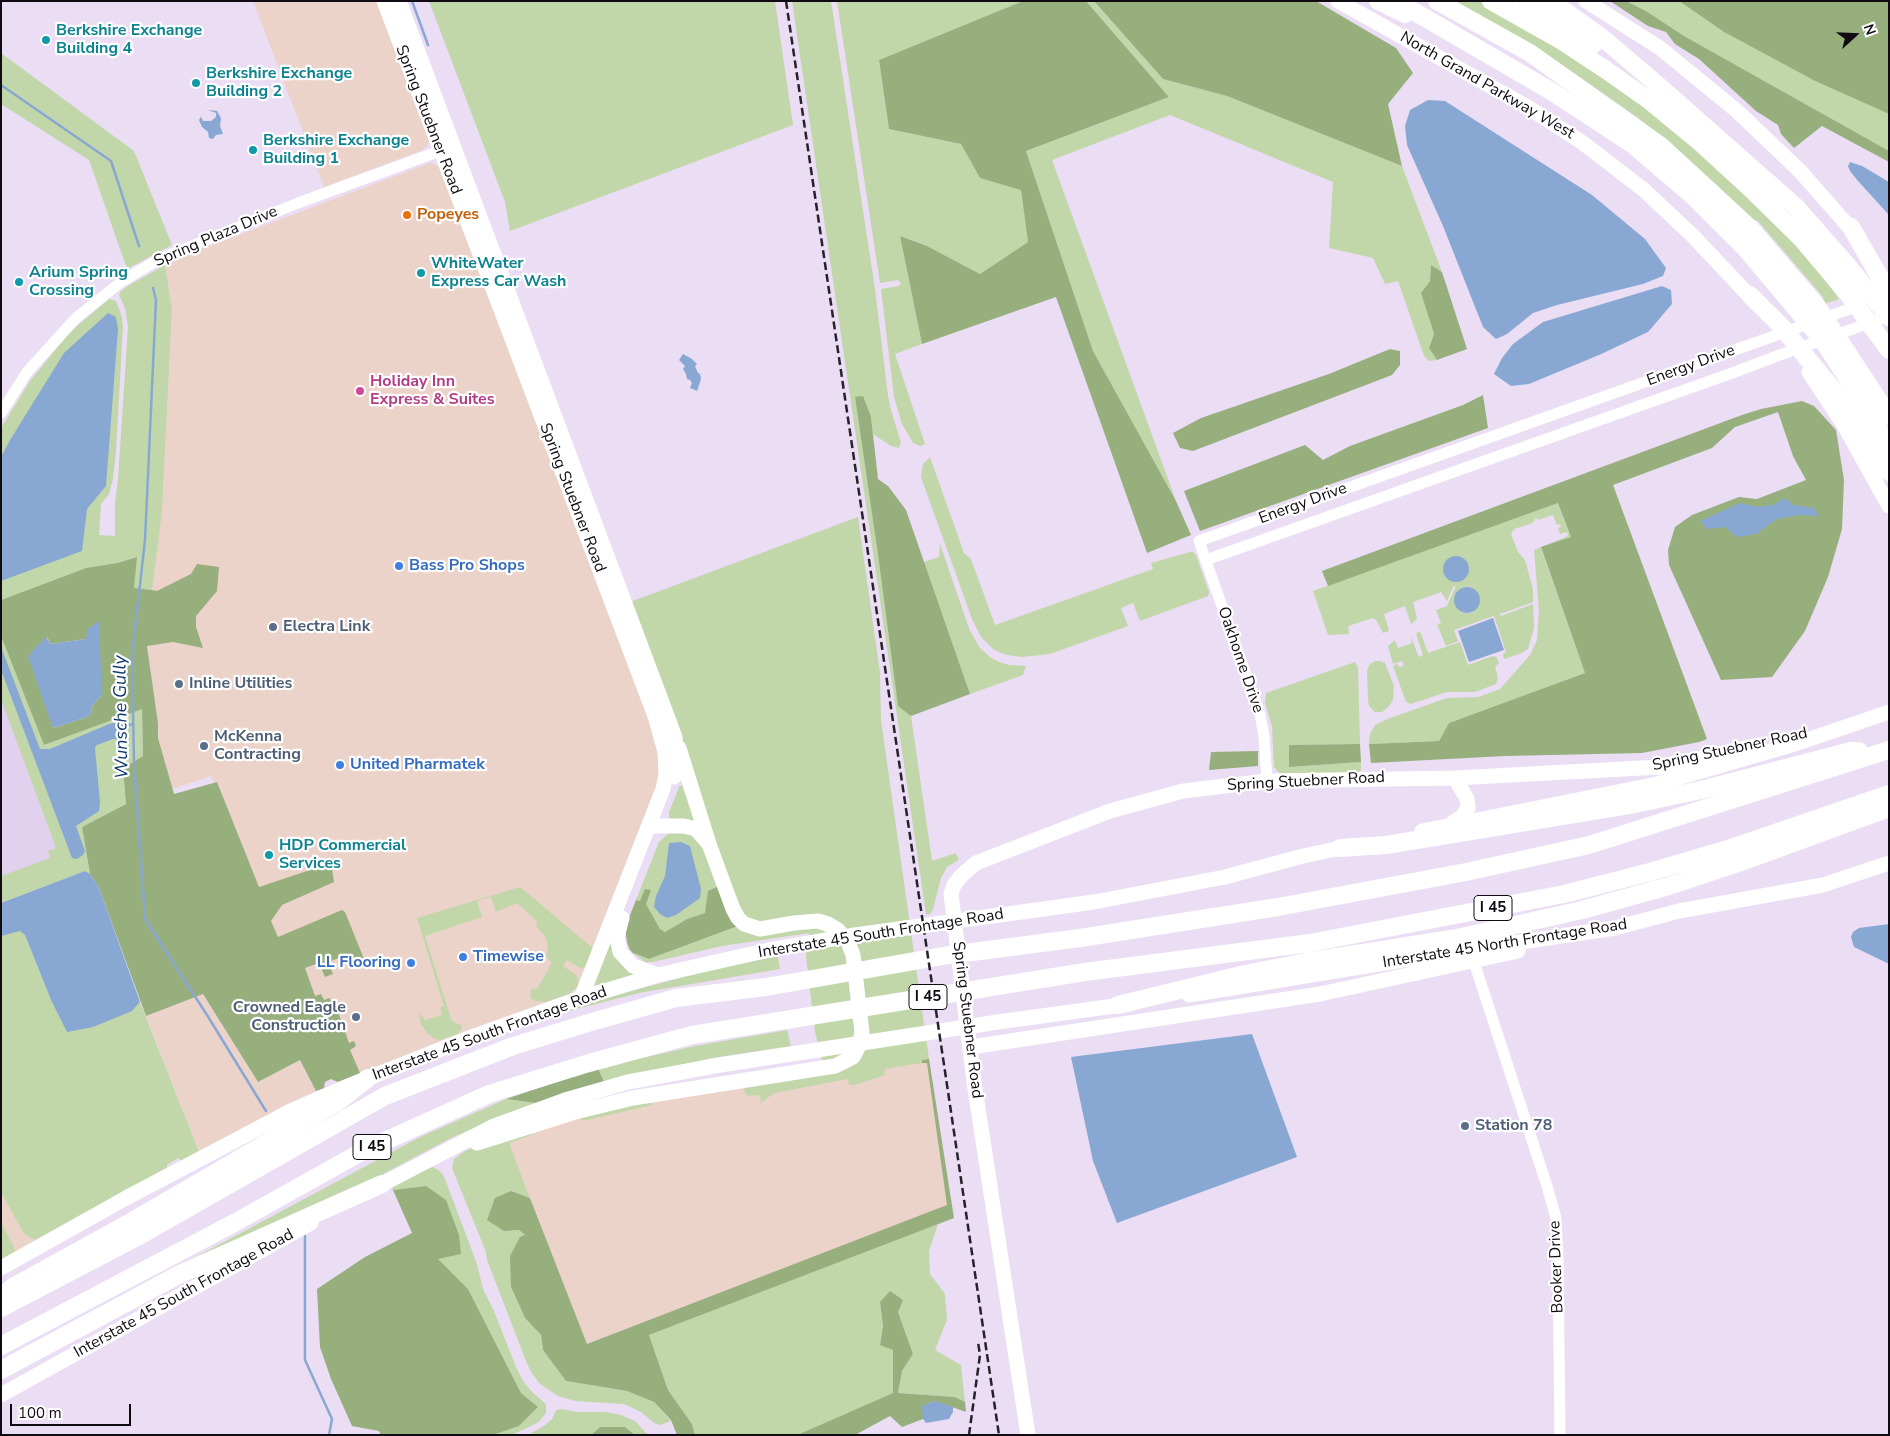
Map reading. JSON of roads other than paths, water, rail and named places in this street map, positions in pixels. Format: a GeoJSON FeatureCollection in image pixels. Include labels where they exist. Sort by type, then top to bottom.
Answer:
{"type":"FeatureCollection","features":[{"type":"Feature","properties":{"kind":"highway"},"geometry":{"type":"LineString","coordinates":[[1378,1],[1442,29]]}},
{"type":"Feature","properties":{"kind":"highway"},"geometry":{"type":"LineString","coordinates":[[1396,1],[1551,91],[1632,144],[1694,197],[1746,249],[1824,342],[1857,392],[1889,448]]}},
{"type":"Feature","properties":{"kind":"highway"},"geometry":{"type":"LineString","coordinates":[[1436,1],[1530,53],[1661,146],[1751,228],[1816,304],[1889,416]]}},
{"type":"Feature","properties":{"kind":"highway"},"geometry":{"type":"LineString","coordinates":[[1491,1],[1562,41],[1606,70],[1650,101],[1701,143],[1800,238],[1848,294],[1889,350]]}},
{"type":"Feature","properties":{"kind":"highway"},"geometry":{"type":"LineString","coordinates":[[1522,1],[1659,86]]}},
{"type":"Feature","properties":{"kind":"highway"},"geometry":{"type":"LineString","coordinates":[[1552,1],[1604,40],[1659,86],[1796,207],[1853,272],[1889,317]]}},
{"type":"Feature","properties":{"kind":"highway"},"geometry":{"type":"LineString","coordinates":[[1851,226],[1887,288]]}},
{"type":"Feature","properties":{"kind":"highway"},"geometry":{"type":"LineString","coordinates":[[1750,295],[1857,419],[1889,472]]}},
{"type":"Feature","properties":{"kind":"highway"},"geometry":{"type":"LineString","coordinates":[[1340,848],[1386,845],[1635,804],[1701,790],[1851,750],[1885,752]]}},
{"type":"Feature","properties":{"kind":"highway","name":"I 45"},"geometry":{"type":"LineString","coordinates":[[1,1308],[139,1236],[385,1096],[513,1046],[588,1023],[676,998],[766,987],[949,956],[1278,907],[1383,888],[1590,844],[1885,752]]}},
{"type":"Feature","properties":{"kind":"highway","name":"I 45"},"geometry":{"type":"LineString","coordinates":[[1,1346],[236,1222],[363,1151],[489,1094],[588,1063],[675,1039],[772,1021],[1085,972],[1310,943],[1564,894],[1725,850],[1889,794]]}},
{"type":"Feature","properties":{"kind":"highway"},"geometry":{"type":"LineString","coordinates":[[1118,1005],[1245,974],[1306,962],[1457,938],[1582,910],[1669,886],[1889,808]]}},
{"type":"Feature","properties":{"kind":"highway"},"geometry":{"type":"LineString","coordinates":[[1,1298],[13,1287],[122,1227],[339,1101],[368,1078]]}},
{"type":"Feature","properties":{"kind":"highway"},"geometry":{"type":"LineString","coordinates":[[1,1370],[180,1274],[382,1184]]}},
{"type":"Feature","properties":{"kind":"main road","name":"Spring Stuebner Road"},"geometry":{"type":"LineString","coordinates":[[384,1],[447,148]]}},
{"type":"Feature","properties":{"kind":"main road","name":"Spring Stuebner Road"},"geometry":{"type":"LineString","coordinates":[[399,1],[447,148],[655,716],[665,752],[666,775],[653,826],[617,937],[620,952],[628,963],[658,975]]}},
{"type":"Feature","properties":{"kind":"main road","name":"North Grand Parkway West"},"geometry":{"type":"LineString","coordinates":[[1338,1],[1526,106],[1583,143],[1644,190],[1693,236],[1750,295]]}},
{"type":"Feature","properties":{"kind":"main road"},"geometry":{"type":"LineString","coordinates":[[1586,1],[1660,48],[1737,111],[1800,171],[1851,226]]}},
{"type":"Feature","properties":{"kind":"main road","name":"Spring Stuebner Road"},"geometry":{"type":"LineString","coordinates":[[502,296],[676,737],[674,778],[668,797],[653,826],[581,998]]}},
{"type":"Feature","properties":{"kind":"main road"},"geometry":{"type":"LineString","coordinates":[[1801,355],[1844,425],[1889,506]]}},
{"type":"Feature","properties":{"kind":"main road"},"geometry":{"type":"LineString","coordinates":[[1340,848],[1385,837],[1657,784],[1798,743],[1889,712]]}},
{"type":"Feature","properties":{"kind":"main road","name":"Spring Stuebner Road"},"geometry":{"type":"LineString","coordinates":[[1028,1435],[974,1082],[950,894],[962,875],[976,863],[1110,811],[1183,791],[1267,781],[1455,778],[1661,767],[1855,724]]}},
{"type":"Feature","properties":{"kind":"main road"},"geometry":{"type":"LineString","coordinates":[[440,1154],[604,1105],[663,1093],[820,1070],[844,1063],[853,1056],[859,1046],[862,1032],[853,955],[848,942],[838,930],[818,921],[760,929],[744,924],[733,909],[709,844],[676,737]]}},
{"type":"Feature","properties":{"kind":"main road"},"geometry":{"type":"LineString","coordinates":[[1448,826],[1462,817],[1468,808],[1467,798],[1455,778]]}},
{"type":"Feature","properties":{"kind":"main road"},"geometry":{"type":"LineString","coordinates":[[653,826],[684,826],[696,829],[709,844]]}},
{"type":"Feature","properties":{"kind":"main road","name":"Interstate 45 South Frontage Road"},"geometry":{"type":"LineString","coordinates":[[1,1268],[126,1198],[285,1114],[368,1078],[482,1033],[581,998],[658,975],[769,950],[855,935],[1094,902],[1225,877],[1340,848]]}},
{"type":"Feature","properties":{"kind":"main road","name":"Interstate 45 North Frontage Road"},"geometry":{"type":"LineString","coordinates":[[1118,1005],[1615,928],[1679,911],[1823,885],[1889,864]]}},
{"type":"Feature","properties":{"kind":"main road"},"geometry":{"type":"LineString","coordinates":[[971,1047],[1320,994],[1474,962],[1615,928]]}},
{"type":"Feature","properties":{"kind":"main road","name":"Interstate 45 South Frontage Road"},"geometry":{"type":"LineString","coordinates":[[1,1395],[382,1184],[494,1126],[574,1097],[628,1082],[720,1065],[1118,1005]]}},
{"type":"Feature","properties":{"kind":"street","name":"Spring Plaza Drive"},"geometry":{"type":"LineString","coordinates":[[1,413],[27,372],[76,318],[121,282],[152,263],[241,225],[447,148]]}},
{"type":"Feature","properties":{"kind":"street","name":"Energy Drive"},"geometry":{"type":"LineString","coordinates":[[1198,542],[1493,436],[1887,288]]}},
{"type":"Feature","properties":{"kind":"street","name":"Energy Drive"},"geometry":{"type":"LineString","coordinates":[[1206,560],[1889,317]]}},
{"type":"Feature","properties":{"kind":"street"},"geometry":{"type":"LineString","coordinates":[[1493,436],[1500,456]]}},
{"type":"Feature","properties":{"kind":"street","name":"Oakhome Drive"},"geometry":{"type":"LineString","coordinates":[[1198,542],[1260,714],[1267,781]]}},
{"type":"Feature","properties":{"kind":"street","name":"Booker Drive"},"geometry":{"type":"LineString","coordinates":[[1474,962],[1556,1218],[1560,1435]]}},
{"type":"Feature","properties":{"kind":"water"},"geometry":{"type":"Polygon","coordinates":[[[1428,100],[1445,101],[1592,195],[1645,239],[1666,268],[1663,276],[1643,284],[1557,305],[1533,313],[1507,334],[1496,339],[1483,327],[1443,226],[1407,145],[1405,126],[1410,110],[1428,100]]]}},
{"type":"Feature","properties":{"kind":"water"},"geometry":{"type":"Polygon","coordinates":[[[208,110],[217,111],[221,118],[220,126],[223,134],[216,135],[213,139],[209,138],[208,132],[202,127],[199,120],[203,113],[201,117],[203,121],[211,121],[216,117],[216,113],[208,110]]]}},
{"type":"Feature","properties":{"kind":"water"},"geometry":{"type":"Polygon","coordinates":[[[1850,162],[1862,166],[1889,182],[1889,215],[1850,171],[1848,166],[1850,162]]]}},
{"type":"Feature","properties":{"kind":"water"},"geometry":{"type":"Polygon","coordinates":[[[1662,286],[1671,290],[1672,304],[1648,332],[1529,384],[1511,386],[1494,374],[1502,358],[1513,344],[1543,322],[1662,286]]]}},
{"type":"Feature","properties":{"kind":"water"},"geometry":{"type":"Polygon","coordinates":[[[108,313],[116,317],[118,329],[106,486],[87,509],[82,551],[1,581],[1,457],[64,353],[108,313]]]}},
{"type":"Feature","properties":{"kind":"water"},"geometry":{"type":"Polygon","coordinates":[[[683,354],[697,364],[695,366],[701,379],[697,391],[690,388],[692,383],[687,379],[683,369],[685,366],[679,360],[683,354]]]}},
{"type":"Feature","properties":{"kind":"water"},"geometry":{"type":"Polygon","coordinates":[[[1785,498],[1793,505],[1814,508],[1819,516],[1799,515],[1777,519],[1756,534],[1736,537],[1726,527],[1707,529],[1700,521],[1740,503],[1757,507],[1773,505],[1785,498]]]}},
{"type":"Feature","properties":{"kind":"water"},"geometry":{"type":"Polygon","coordinates":[[[1456,556],[1465,560],[1469,569],[1465,578],[1456,582],[1447,578],[1443,569],[1447,560],[1456,556]]]}},
{"type":"Feature","properties":{"kind":"water"},"geometry":{"type":"Polygon","coordinates":[[[1467,587],[1476,591],[1480,600],[1476,609],[1467,613],[1458,609],[1454,600],[1458,591],[1467,587]]]}},
{"type":"Feature","properties":{"kind":"water"},"geometry":{"type":"Polygon","coordinates":[[[1493,618],[1504,650],[1469,662],[1458,631],[1493,618]]]}},
{"type":"Feature","properties":{"kind":"water"},"geometry":{"type":"Polygon","coordinates":[[[99,621],[102,695],[92,706],[91,714],[53,728],[28,656],[46,637],[51,644],[86,639],[88,629],[99,621]]]}},
{"type":"Feature","properties":{"kind":"water"},"geometry":{"type":"Polygon","coordinates":[[[1,647],[40,749],[50,749],[109,724],[122,721],[127,734],[124,740],[113,739],[97,745],[95,748],[100,802],[99,811],[76,826],[85,851],[77,859],[72,858],[1,670],[1,647]]]}},
{"type":"Feature","properties":{"kind":"water"},"geometry":{"type":"Polygon","coordinates":[[[681,842],[690,846],[701,889],[700,898],[676,915],[667,918],[654,907],[656,896],[665,876],[669,843],[681,842]]]}},
{"type":"Feature","properties":{"kind":"water"},"geometry":{"type":"Polygon","coordinates":[[[85,871],[90,874],[99,888],[140,1002],[132,1011],[93,1027],[67,1032],[51,1000],[25,935],[20,931],[1,936],[1,903],[85,871]]]}},
{"type":"Feature","properties":{"kind":"water"},"geometry":{"type":"Polygon","coordinates":[[[1889,924],[1889,964],[1854,947],[1851,937],[1853,932],[1859,928],[1889,924]]]}},
{"type":"Feature","properties":{"kind":"water"},"geometry":{"type":"Polygon","coordinates":[[[1252,1034],[1297,1157],[1117,1223],[1093,1161],[1071,1057],[1252,1034]]]}},
{"type":"Feature","properties":{"kind":"water"},"geometry":{"type":"Polygon","coordinates":[[[935,1401],[953,1407],[953,1412],[949,1419],[926,1423],[923,1419],[922,1406],[935,1401]]]}},
{"type":"Feature","properties":{"kind":"waterway"},"geometry":{"type":"LineString","coordinates":[[412,1],[428,45]]}},
{"type":"Feature","properties":{"kind":"waterway","name":"Wunsche Gully"},"geometry":{"type":"LineString","coordinates":[[1,85],[111,161],[139,246]]}},
{"type":"Feature","properties":{"kind":"waterway","name":"Wunsche Gully"},"geometry":{"type":"LineString","coordinates":[[153,288],[156,300],[145,540],[132,656],[134,763],[145,919],[266,1111]]}},
{"type":"Feature","properties":{"kind":"waterway"},"geometry":{"type":"LineString","coordinates":[[121,728],[133,724]]}},
{"type":"Feature","properties":{"kind":"waterway","name":"Wunsche Gully"},"geometry":{"type":"LineString","coordinates":[[305,1236],[305,1360],[332,1419],[329,1435]]}},
{"type":"Feature","properties":{"kind":"railway"},"geometry":{"type":"LineString","coordinates":[[786,1],[999,1435]]}},
{"type":"Feature","properties":{"kind":"railway"},"geometry":{"type":"LineString","coordinates":[[969,1435],[980,1355],[978,1342]]}},
{"type":"Feature","properties":{"kind":"place","name":"Berkshire Exchange Building 4"},"geometry":{"type":"Point","coordinates":[46,40]}},
{"type":"Feature","properties":{"kind":"place","name":"Berkshire Exchange Building 2"},"geometry":{"type":"Point","coordinates":[196,83]}},
{"type":"Feature","properties":{"kind":"place","name":"Berkshire Exchange Building 1"},"geometry":{"type":"Point","coordinates":[253,150]}},
{"type":"Feature","properties":{"kind":"place","name":"Popeyes"},"geometry":{"type":"Point","coordinates":[407,215]}},
{"type":"Feature","properties":{"kind":"place","name":"WhiteWater Express Car Wash"},"geometry":{"type":"Point","coordinates":[421,273]}},
{"type":"Feature","properties":{"kind":"place","name":"Arium Spring Crossing"},"geometry":{"type":"Point","coordinates":[19,282]}},
{"type":"Feature","properties":{"kind":"place","name":"Holiday Inn Express & Suites"},"geometry":{"type":"Point","coordinates":[360,391]}},
{"type":"Feature","properties":{"kind":"place","name":"Bass Pro Shops"},"geometry":{"type":"Point","coordinates":[399,566]}},
{"type":"Feature","properties":{"kind":"place","name":"Electra Link"},"geometry":{"type":"Point","coordinates":[273,627]}},
{"type":"Feature","properties":{"kind":"place","name":"Inline Utilities"},"geometry":{"type":"Point","coordinates":[179,684]}},
{"type":"Feature","properties":{"kind":"place","name":"McKenna Contracting"},"geometry":{"type":"Point","coordinates":[204,746]}},
{"type":"Feature","properties":{"kind":"place","name":"United Pharmatek"},"geometry":{"type":"Point","coordinates":[340,765]}},
{"type":"Feature","properties":{"kind":"place","name":"HDP Commercial Services"},"geometry":{"type":"Point","coordinates":[269,855]}},
{"type":"Feature","properties":{"kind":"place","name":"Timewise"},"geometry":{"type":"Point","coordinates":[463,957]}},
{"type":"Feature","properties":{"kind":"place","name":"LL Flooring"},"geometry":{"type":"Point","coordinates":[411,963]}},
{"type":"Feature","properties":{"kind":"place","name":"Crowned Eagle Construction"},"geometry":{"type":"Point","coordinates":[356,1017]}},
{"type":"Feature","properties":{"kind":"place","name":"Station 78"},"geometry":{"type":"Point","coordinates":[1465,1126]}}]}
